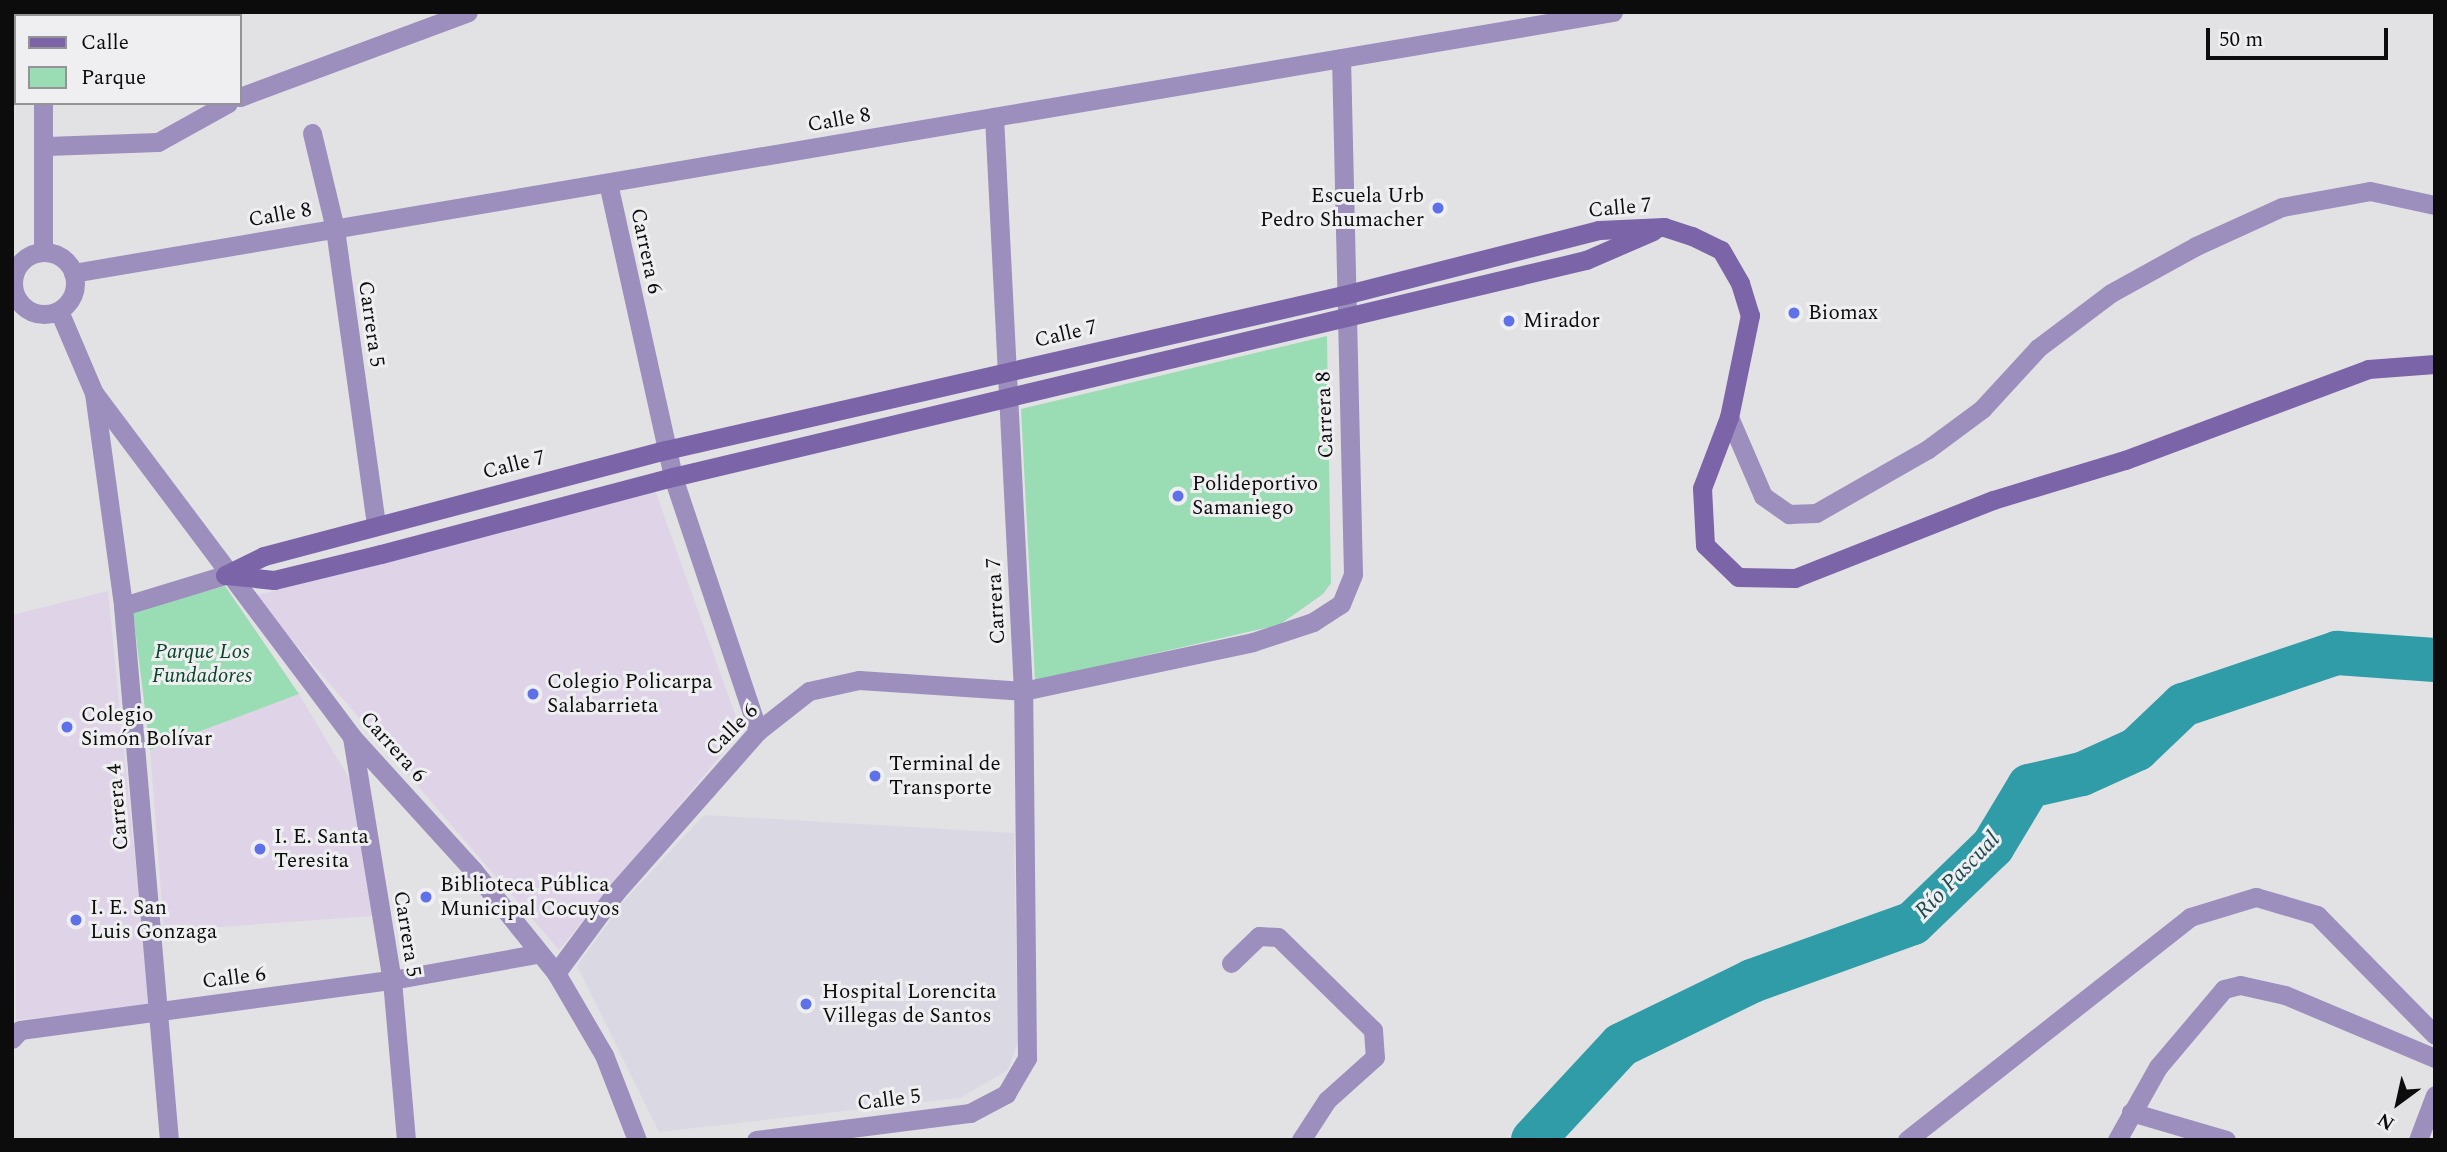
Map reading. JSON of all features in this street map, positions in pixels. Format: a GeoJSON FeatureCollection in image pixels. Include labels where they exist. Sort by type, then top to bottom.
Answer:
{"type":"FeatureCollection","features":[{"type":"Feature","properties":{"kind":"main road","name":"Calle 7"},"geometry":{"type":"LineString","coordinates":[[225,575],[264,556],[376,524],[666,450],[1344,295],[1600,230],[1664,227]]}},
{"type":"Feature","properties":{"kind":"main road","name":"Calle 7"},"geometry":{"type":"LineString","coordinates":[[225,575],[274,580],[673,477],[1009,401],[1586,260],[1664,227]]}},
{"type":"Feature","properties":{"kind":"main road"},"geometry":{"type":"LineString","coordinates":[[1664,227],[1721,250],[1740,283],[1750,315],[1729,417],[1702,488],[1705,545],[1738,578],[1795,578],[1993,500],[2125,460],[2368,369],[2435,364]]}},
{"type":"Feature","properties":{"kind":"street"},"geometry":{"type":"LineString","coordinates":[[242,96],[468,12]]}},
{"type":"Feature","properties":{"kind":"street","name":"Calle 8"},"geometry":{"type":"LineString","coordinates":[[73,273],[1613,12]]}},
{"type":"Feature","properties":{"kind":"street","name":"Carrera 8"},"geometry":{"type":"LineString","coordinates":[[1023,691],[1253,642],[1313,622],[1341,604],[1353,574],[1344,320],[1341,58]]}},
{"type":"Feature","properties":{"kind":"street"},"geometry":{"type":"LineString","coordinates":[[43,105],[47,146],[43,252]]}},
{"type":"Feature","properties":{"kind":"street"},"geometry":{"type":"LineString","coordinates":[[47,146],[159,142],[205,108]]}},
{"type":"Feature","properties":{"kind":"street","name":"Carrera 7"},"geometry":{"type":"LineString","coordinates":[[995,117],[1023,691],[1031,1009],[1027,1059],[1017,1080]]}},
{"type":"Feature","properties":{"kind":"street","name":"Carrera 5"},"geometry":{"type":"LineString","coordinates":[[312,132],[335,229],[376,524]]}},
{"type":"Feature","properties":{"kind":"street","name":"Carrera 6"},"geometry":{"type":"LineString","coordinates":[[608,183],[673,477],[758,731]]}},
{"type":"Feature","properties":{"kind":"street"},"geometry":{"type":"LineString","coordinates":[[1729,417],[1763,496],[1789,514],[1816,513],[1928,449],[1982,409],[2038,348],[2111,293],[2196,246],[2283,207],[2357,194],[2435,205]]}},
{"type":"Feature","properties":{"kind":"street"},"geometry":{"type":"LineString","coordinates":[[43,252],[60,257],[73,273],[73,298],[59,311],[38,314],[19,303],[13,268],[26,258],[43,252]]}},
{"type":"Feature","properties":{"kind":"street","name":"Carrera 4"},"geometry":{"type":"LineString","coordinates":[[59,311],[94,393],[123,606],[169,1140]]}},
{"type":"Feature","properties":{"kind":"street","name":"Carrera 6"},"geometry":{"type":"LineString","coordinates":[[94,393],[225,575],[352,737],[473,870],[537,954],[556,973],[610,1067],[638,1140]]}},
{"type":"Feature","properties":{"kind":"street","name":"Calle 7"},"geometry":{"type":"LineString","coordinates":[[123,606],[225,575]]}},
{"type":"Feature","properties":{"kind":"street","name":"Calle 6"},"geometry":{"type":"LineString","coordinates":[[556,973],[616,892],[758,731],[809,691],[859,680],[1023,691]]}},
{"type":"Feature","properties":{"kind":"street","name":"Carrera 5"},"geometry":{"type":"LineString","coordinates":[[352,737],[392,981],[407,1140]]}},
{"type":"Feature","properties":{"kind":"street"},"geometry":{"type":"LineString","coordinates":[[1907,1140],[2190,917],[2256,897],[2317,915],[2435,1035]]}},
{"type":"Feature","properties":{"kind":"street"},"geometry":{"type":"LineString","coordinates":[[1231,963],[1259,936],[1278,937],[1373,1030],[1375,1057],[1327,1100],[1301,1140]]}},
{"type":"Feature","properties":{"kind":"street","name":"Calle 6"},"geometry":{"type":"LineString","coordinates":[[16,1035],[159,1010],[392,981],[537,954]]}},
{"type":"Feature","properties":{"kind":"street"},"geometry":{"type":"LineString","coordinates":[[2117,1140],[2131,1112],[2196,1017],[2224,989],[2240,985],[2285,995],[2435,1058]]}},
{"type":"Feature","properties":{"kind":"street","name":"Calle 5"},"geometry":{"type":"LineString","coordinates":[[757,1140],[970,1113],[1017,1080]]}},
{"type":"Feature","properties":{"kind":"street"},"geometry":{"type":"LineString","coordinates":[[2418,1140],[2435,1094]]}},
{"type":"Feature","properties":{"kind":"street"},"geometry":{"type":"LineString","coordinates":[[2131,1112],[2226,1140]]}},
{"type":"Feature","properties":{"kind":"shaded area","name":"Colegio Policarpa Salabarrieta"},"geometry":{"type":"Polygon","coordinates":[[[655,490],[741,731],[559,950],[254,596],[655,490]]]}},
{"type":"Feature","properties":{"kind":"shaded area"},"geometry":{"type":"Polygon","coordinates":[[[108,591],[150,1007],[16,1020],[12,615],[108,591]]]}},
{"type":"Feature","properties":{"kind":"shaded area","name":"I. E. Santa Teresita"},"geometry":{"type":"Polygon","coordinates":[[[299,694],[352,783],[373,916],[164,931],[150,750],[299,694]]]}},
{"type":"Feature","properties":{"kind":"shaded area","name":"Hospital Lorencita Villegas de Santos"},"geometry":{"type":"Polygon","coordinates":[[[704,815],[1014,833],[1018,1041],[1008,1070],[960,1098],[659,1132],[577,966],[623,902],[704,815]]]}},
{"type":"Feature","properties":{"kind":"green space","name":"Polideportivo Samaniego"},"geometry":{"type":"Polygon","coordinates":[[[1327,336],[1331,583],[1323,594],[1279,625],[1035,681],[1021,409],[1327,336]]]}},
{"type":"Feature","properties":{"kind":"green space","name":"Parque Los Fundadores"},"geometry":{"type":"Polygon","coordinates":[[[225,586],[299,694],[150,750],[133,612],[225,586]]]}},
{"type":"Feature","properties":{"kind":"waterway","name":"Río Pascual"},"geometry":{"type":"LineString","coordinates":[[1533,1140],[1621,1045],[1752,981],[1913,923],[1993,846],[2029,786],[2082,774],[2137,749],[2183,705],[2337,653],[2435,660]]}},
{"type":"Feature","properties":{"kind":"place","name":"Escuela Urb Pedro Shumacher"},"geometry":{"type":"Point","coordinates":[1438,208]}},
{"type":"Feature","properties":{"kind":"place","name":"Biomax"},"geometry":{"type":"Point","coordinates":[1794,313]}},
{"type":"Feature","properties":{"kind":"place","name":"Mirador"},"geometry":{"type":"Point","coordinates":[1509,321]}},
{"type":"Feature","properties":{"kind":"place","name":"Polideportivo Samaniego"},"geometry":{"type":"Point","coordinates":[1178,496]}},
{"type":"Feature","properties":{"kind":"place","name":"Colegio Policarpa Salabarrieta"},"geometry":{"type":"Point","coordinates":[533,694]}},
{"type":"Feature","properties":{"kind":"place","name":"Colegio Simón Bolívar"},"geometry":{"type":"Point","coordinates":[67,727]}},
{"type":"Feature","properties":{"kind":"place","name":"Terminal de Transporte"},"geometry":{"type":"Point","coordinates":[875,776]}},
{"type":"Feature","properties":{"kind":"place","name":"I. E. Santa Teresita"},"geometry":{"type":"Point","coordinates":[260,849]}},
{"type":"Feature","properties":{"kind":"place","name":"Biblioteca Pública Municipal Cocuyos"},"geometry":{"type":"Point","coordinates":[426,897]}},
{"type":"Feature","properties":{"kind":"place","name":"I. E. San Luis Gonzaga"},"geometry":{"type":"Point","coordinates":[76,920]}},
{"type":"Feature","properties":{"kind":"place","name":"Hospital Lorencita Villegas de Santos"},"geometry":{"type":"Point","coordinates":[806,1004]}}]}
